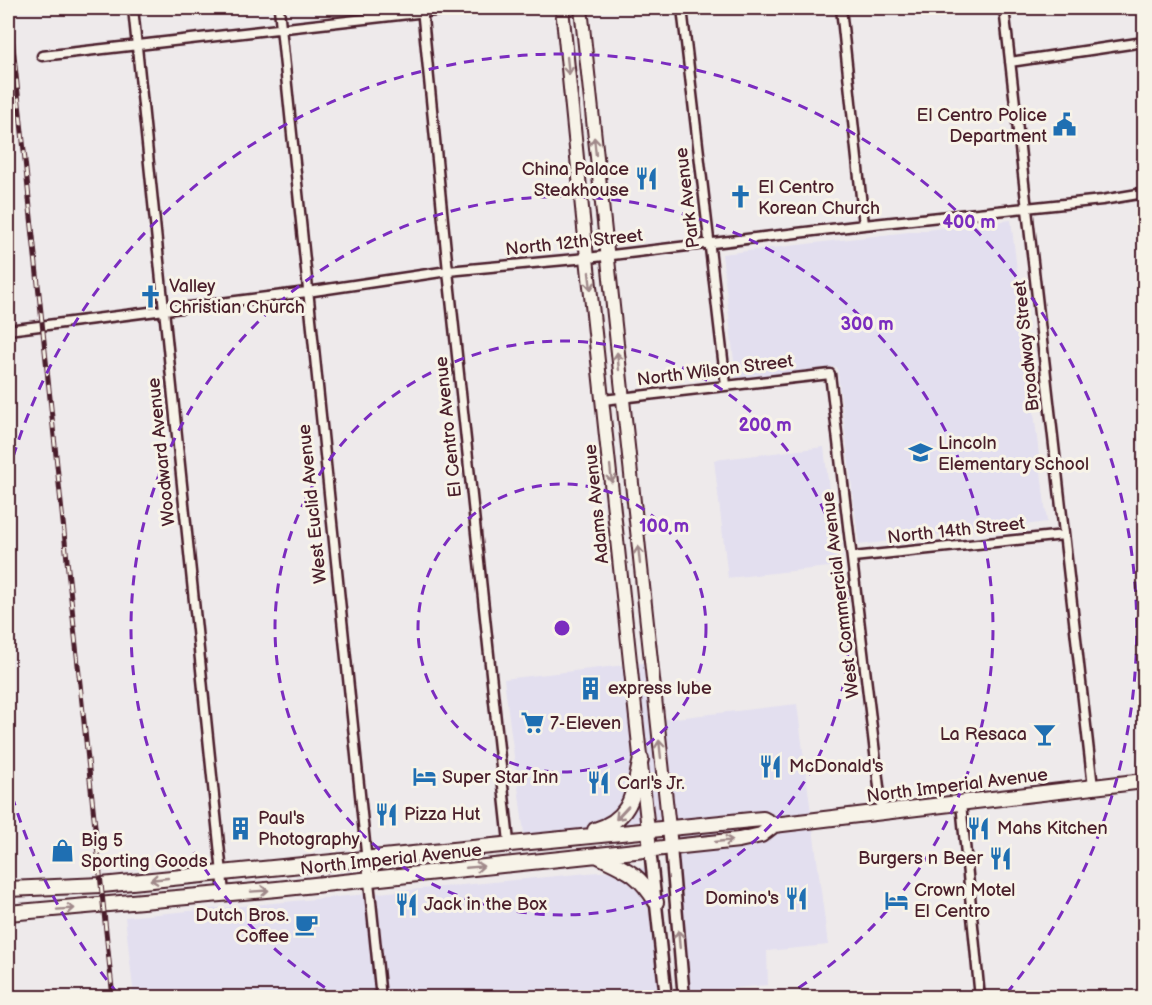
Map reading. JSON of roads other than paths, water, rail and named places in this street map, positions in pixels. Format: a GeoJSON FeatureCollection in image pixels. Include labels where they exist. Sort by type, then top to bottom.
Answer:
{"type":"FeatureCollection","features":[{"type":"Feature","properties":{"kind":"highway"},"geometry":{"type":"LineString","coordinates":[[551,838],[606,826],[619,818],[633,796],[641,759]]}},
{"type":"Feature","properties":{"kind":"highway","name":"North Imperial Avenue"},"geometry":{"type":"LineString","coordinates":[[8,913],[104,906],[740,840],[761,835],[774,825],[1144,781]]}},
{"type":"Feature","properties":{"kind":"highway","name":"North Imperial Avenue"},"geometry":{"type":"LineString","coordinates":[[8,889],[102,885],[509,842],[764,819],[774,825]]}},
{"type":"Feature","properties":{"kind":"highway"},"geometry":{"type":"LineString","coordinates":[[594,854],[636,875],[656,902]]}},
{"type":"Feature","properties":{"kind":"main road","name":"Adams Avenue"},"geometry":{"type":"LineString","coordinates":[[562,8],[666,998]]}},
{"type":"Feature","properties":{"kind":"main road","name":"Adams Avenue"},"geometry":{"type":"LineString","coordinates":[[581,8],[671,847],[684,998]]}},
{"type":"Feature","properties":{"kind":"street","name":"Woodward Avenue"},"geometry":{"type":"LineString","coordinates":[[133,8],[224,893]]}},
{"type":"Feature","properties":{"kind":"street","name":"West Euclid Avenue"},"geometry":{"type":"LineString","coordinates":[[279,8],[381,998]]}},
{"type":"Feature","properties":{"kind":"street"},"geometry":{"type":"LineString","coordinates":[[42,56],[422,10],[462,8]]}},
{"type":"Feature","properties":{"kind":"street","name":"Park Avenue"},"geometry":{"type":"LineString","coordinates":[[682,8],[726,385]]}},
{"type":"Feature","properties":{"kind":"street"},"geometry":{"type":"LineString","coordinates":[[842,8],[864,225]]}},
{"type":"Feature","properties":{"kind":"street","name":"Broadway Street"},"geometry":{"type":"LineString","coordinates":[[1004,8],[1093,787]]}},
{"type":"Feature","properties":{"kind":"street","name":"El Centro Avenue"},"geometry":{"type":"LineString","coordinates":[[422,10],[509,842]]}},
{"type":"Feature","properties":{"kind":"street"},"geometry":{"type":"LineString","coordinates":[[1010,62],[1144,42]]}},
{"type":"Feature","properties":{"kind":"street","name":"North 12th Street"},"geometry":{"type":"LineString","coordinates":[[8,330],[307,292],[448,271],[587,258],[1102,200],[1144,193]]}},
{"type":"Feature","properties":{"kind":"street","name":"North Wilson Street"},"geometry":{"type":"LineString","coordinates":[[603,400],[830,374]]}},
{"type":"Feature","properties":{"kind":"street","name":"West Commercial Avenue"},"geometry":{"type":"LineString","coordinates":[[830,374],[882,812]]}},
{"type":"Feature","properties":{"kind":"street","name":"North 14th Street"},"geometry":{"type":"LineString","coordinates":[[852,557],[1064,535]]}},
{"type":"Feature","properties":{"kind":"street"},"geometry":{"type":"LineString","coordinates":[[961,803],[980,998]]}},
{"type":"Feature","properties":{"kind":"railway"},"geometry":{"type":"LineString","coordinates":[[9,8],[113,998]]}},
{"type":"Feature","properties":{"kind":"place","name":"El Centro Police Department"},"geometry":{"type":"Point","coordinates":[1065,125]}},
{"type":"Feature","properties":{"kind":"place","name":"China Palace Steakhouse"},"geometry":{"type":"Point","coordinates":[647,179]}},
{"type":"Feature","properties":{"kind":"place","name":"El Centro Korean Church"},"geometry":{"type":"Point","coordinates":[740,197]}},
{"type":"Feature","properties":{"kind":"place","name":"Valley Christian Church"},"geometry":{"type":"Point","coordinates":[151,296]}},
{"type":"Feature","properties":{"kind":"place","name":"Lincoln Elementary School"},"geometry":{"type":"Point","coordinates":[920,453]}},
{"type":"Feature","properties":{"kind":"place","name":"express lube"},"geometry":{"type":"Point","coordinates":[590,688]}},
{"type":"Feature","properties":{"kind":"place","name":"7-Eleven"},"geometry":{"type":"Point","coordinates":[532,723]}},
{"type":"Feature","properties":{"kind":"place","name":"La Resaca"},"geometry":{"type":"Point","coordinates":[1045,734]}},
{"type":"Feature","properties":{"kind":"place","name":"McDonald's"},"geometry":{"type":"Point","coordinates":[771,766]}},
{"type":"Feature","properties":{"kind":"place","name":"Super Star Inn"},"geometry":{"type":"Point","coordinates":[424,777]}},
{"type":"Feature","properties":{"kind":"place","name":"Carl's Jr."},"geometry":{"type":"Point","coordinates":[599,783]}},
{"type":"Feature","properties":{"kind":"place","name":"Pizza Hut"},"geometry":{"type":"Point","coordinates":[386,814]}},
{"type":"Feature","properties":{"kind":"place","name":"Paul's Photography"},"geometry":{"type":"Point","coordinates":[240,828]}},
{"type":"Feature","properties":{"kind":"place","name":"Mahs Kitchen"},"geometry":{"type":"Point","coordinates":[979,828]}},
{"type":"Feature","properties":{"kind":"place","name":"Big 5 Sporting Goods"},"geometry":{"type":"Point","coordinates":[63,850]}},
{"type":"Feature","properties":{"kind":"place","name":"Burgers n Beer"},"geometry":{"type":"Point","coordinates":[1001,858]}},
{"type":"Feature","properties":{"kind":"place","name":"Domino's"},"geometry":{"type":"Point","coordinates":[797,898]}},
{"type":"Feature","properties":{"kind":"place","name":"Crown Motel El Centro"},"geometry":{"type":"Point","coordinates":[896,900]}},
{"type":"Feature","properties":{"kind":"place","name":"Jack in the Box"},"geometry":{"type":"Point","coordinates":[406,904]}},
{"type":"Feature","properties":{"kind":"place","name":"Dutch Bros. Coffee"},"geometry":{"type":"Point","coordinates":[307,925]}}]}
